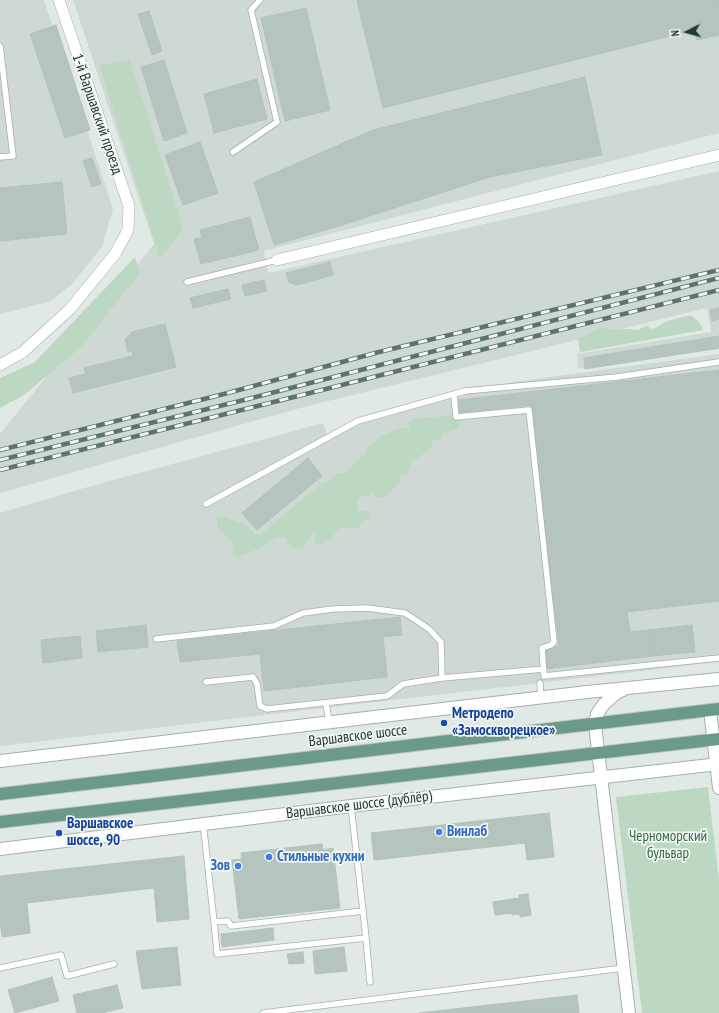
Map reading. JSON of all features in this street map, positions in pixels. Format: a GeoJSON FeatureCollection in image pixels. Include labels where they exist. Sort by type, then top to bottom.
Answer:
{"type":"FeatureCollection","features":[{"type":"Feature","properties":{"kind":"main road","name":"Варшавское шоссе"},"geometry":{"type":"LineString","coordinates":[[0,794],[595,725],[715,709]]}},
{"type":"Feature","properties":{"kind":"main road"},"geometry":{"type":"LineString","coordinates":[[0,822],[598,752],[716,740]]}},
{"type":"Feature","properties":{"kind":"street","name":"1-й Варшавский проезд"},"geometry":{"type":"LineString","coordinates":[[0,365],[23,352],[70,309],[115,254],[128,230],[128,206],[59,0]]}},
{"type":"Feature","properties":{"kind":"street"},"geometry":{"type":"LineString","coordinates":[[276,260],[719,155]]}},
{"type":"Feature","properties":{"kind":"street"},"geometry":{"type":"LineString","coordinates":[[0,761],[329,722],[719,679]]}},
{"type":"Feature","properties":{"kind":"street"},"geometry":{"type":"LineString","coordinates":[[628,688],[615,694],[604,704],[597,714],[595,725],[629,1013]]}},
{"type":"Feature","properties":{"kind":"street"},"geometry":{"type":"LineString","coordinates":[[715,709],[719,788]]}},
{"type":"Feature","properties":{"kind":"street","name":"Варшавское шоссе (дублёр)"},"geometry":{"type":"LineString","coordinates":[[0,849],[351,806],[718,765]]}},
{"type":"Feature","properties":{"kind":"lane"},"geometry":{"type":"LineString","coordinates":[[233,152],[277,122],[251,10],[260,0]]}},
{"type":"Feature","properties":{"kind":"lane"},"geometry":{"type":"LineString","coordinates":[[0,46],[12,156],[0,157]]}},
{"type":"Feature","properties":{"kind":"lane"},"geometry":{"type":"LineString","coordinates":[[187,282],[276,260]]}},
{"type":"Feature","properties":{"kind":"lane"},"geometry":{"type":"LineString","coordinates":[[206,504],[358,421],[465,392],[617,377],[719,362]]}},
{"type":"Feature","properties":{"kind":"lane"},"geometry":{"type":"LineString","coordinates":[[454,395],[456,418],[529,410],[554,642],[551,645],[542,648],[544,676],[719,658]]}},
{"type":"Feature","properties":{"kind":"lane"},"geometry":{"type":"LineString","coordinates":[[156,639],[274,626],[303,613],[333,609],[367,608],[405,613],[429,629],[441,642],[442,678]]}},
{"type":"Feature","properties":{"kind":"lane"},"geometry":{"type":"LineString","coordinates":[[206,682],[253,677],[257,684],[260,706],[267,709],[387,696],[403,684],[442,678],[544,669]]}},
{"type":"Feature","properties":{"kind":"lane"},"geometry":{"type":"LineString","coordinates":[[540,683],[541,698]]}},
{"type":"Feature","properties":{"kind":"lane"},"geometry":{"type":"LineString","coordinates":[[326,703],[329,722]]}},
{"type":"Feature","properties":{"kind":"lane"},"geometry":{"type":"LineString","coordinates":[[351,806],[370,982]]}},
{"type":"Feature","properties":{"kind":"lane"},"geometry":{"type":"LineString","coordinates":[[203,824],[214,922],[219,941],[217,954],[366,938]]}},
{"type":"Feature","properties":{"kind":"lane"},"geometry":{"type":"LineString","coordinates":[[214,922],[228,921],[231,926],[363,911]]}},
{"type":"Feature","properties":{"kind":"lane"},"geometry":{"type":"LineString","coordinates":[[0,968],[61,955],[67,976],[114,964]]}},
{"type":"Feature","properties":{"kind":"lane"},"geometry":{"type":"LineString","coordinates":[[263,1013],[624,968]]}},
{"type":"Feature","properties":{"kind":"shaded area"},"geometry":{"type":"Polygon","coordinates":[[[0,0],[44,0],[113,209],[102,247],[73,283],[51,301],[0,314],[0,0]]]}},
{"type":"Feature","properties":{"kind":"shaded area"},"geometry":{"type":"Polygon","coordinates":[[[73,0],[719,0],[719,133],[264,251],[268,273],[719,171],[719,349],[578,369],[577,354],[711,332],[707,308],[300,408],[0,493],[0,434],[154,244],[73,0]]]}},
{"type":"Feature","properties":{"kind":"shaded area"},"geometry":{"type":"Polygon","coordinates":[[[719,354],[719,662],[0,746],[0,513],[84,488],[323,423],[327,434],[361,416],[455,390],[719,354]]]}},
{"type":"Feature","properties":{"kind":"green space"},"geometry":{"type":"Polygon","coordinates":[[[130,60],[183,228],[160,259],[99,65],[130,60]]]}},
{"type":"Feature","properties":{"kind":"green space"},"geometry":{"type":"Polygon","coordinates":[[[135,257],[140,273],[81,347],[24,395],[0,408],[0,378],[35,362],[135,257]]]}},
{"type":"Feature","properties":{"kind":"green space"},"geometry":{"type":"Polygon","coordinates":[[[691,315],[699,322],[703,330],[580,352],[578,339],[603,327],[611,330],[638,330],[646,326],[653,329],[667,321],[691,315]]]}},
{"type":"Feature","properties":{"kind":"green space"},"geometry":{"type":"Polygon","coordinates":[[[454,416],[459,421],[459,426],[456,430],[446,433],[443,430],[442,437],[432,442],[432,447],[418,458],[412,460],[407,474],[399,475],[400,481],[390,493],[384,497],[378,498],[374,496],[374,492],[357,499],[358,511],[369,511],[370,518],[362,521],[359,527],[351,529],[342,527],[338,529],[331,540],[328,538],[322,544],[316,544],[314,541],[317,531],[312,533],[305,546],[299,549],[292,548],[285,537],[278,537],[271,540],[259,549],[239,557],[233,554],[232,540],[220,531],[217,525],[217,518],[225,517],[244,524],[255,534],[261,534],[321,484],[339,473],[344,473],[364,455],[367,447],[381,436],[400,428],[410,429],[408,422],[412,419],[454,416]]]}},
{"type":"Feature","properties":{"kind":"green space","name":"Черноморский бульвар"},"geometry":{"type":"Polygon","coordinates":[[[708,787],[719,881],[719,1013],[642,1013],[616,797],[708,787]]]}},
{"type":"Feature","properties":{"kind":"building"},"geometry":{"type":"Polygon","coordinates":[[[719,0],[719,35],[697,40],[694,30],[383,108],[357,1],[719,0]]]}},
{"type":"Feature","properties":{"kind":"building"},"geometry":{"type":"Polygon","coordinates":[[[306,8],[330,110],[285,121],[261,18],[306,8]]]}},
{"type":"Feature","properties":{"kind":"building"},"geometry":{"type":"Polygon","coordinates":[[[149,11],[162,51],[152,55],[138,14],[149,11]]]}},
{"type":"Feature","properties":{"kind":"building"},"geometry":{"type":"Polygon","coordinates":[[[56,25],[90,130],[65,138],[30,34],[56,25]]]}},
{"type":"Feature","properties":{"kind":"building"},"geometry":{"type":"Polygon","coordinates":[[[164,60],[187,133],[164,141],[141,67],[164,60]]]}},
{"type":"Feature","properties":{"kind":"building"},"geometry":{"type":"Polygon","coordinates":[[[585,77],[602,155],[490,177],[336,227],[274,245],[254,182],[373,130],[585,77]]]}},
{"type":"Feature","properties":{"kind":"building"},"geometry":{"type":"Polygon","coordinates":[[[257,79],[267,119],[214,133],[204,94],[257,79]]]}},
{"type":"Feature","properties":{"kind":"building"},"geometry":{"type":"Polygon","coordinates":[[[200,142],[218,193],[183,205],[165,155],[200,142]]]}},
{"type":"Feature","properties":{"kind":"building"},"geometry":{"type":"Polygon","coordinates":[[[92,158],[101,184],[92,187],[83,161],[92,158]]]}},
{"type":"Feature","properties":{"kind":"building"},"geometry":{"type":"Polygon","coordinates":[[[62,182],[67,234],[0,241],[0,188],[62,182]]]}},
{"type":"Feature","properties":{"kind":"building"},"geometry":{"type":"Polygon","coordinates":[[[250,217],[259,250],[201,264],[194,239],[202,237],[200,230],[250,217]]]}},
{"type":"Feature","properties":{"kind":"building"},"geometry":{"type":"Polygon","coordinates":[[[330,262],[333,275],[295,285],[289,282],[286,273],[330,262]]]}},
{"type":"Feature","properties":{"kind":"building"},"geometry":{"type":"Polygon","coordinates":[[[264,280],[267,291],[245,296],[242,285],[264,280]]]}},
{"type":"Feature","properties":{"kind":"building"},"geometry":{"type":"Polygon","coordinates":[[[228,289],[231,299],[193,308],[190,298],[228,289]]]}},
{"type":"Feature","properties":{"kind":"building"},"geometry":{"type":"Polygon","coordinates":[[[719,308],[719,319],[712,321],[710,310],[719,308]]]}},
{"type":"Feature","properties":{"kind":"building"},"geometry":{"type":"Polygon","coordinates":[[[165,324],[176,367],[73,393],[69,378],[86,374],[84,368],[133,356],[132,351],[128,352],[125,339],[132,332],[165,324]]]}},
{"type":"Feature","properties":{"kind":"building"},"geometry":{"type":"Polygon","coordinates":[[[719,336],[719,348],[585,369],[584,358],[719,336]]]}},
{"type":"Feature","properties":{"kind":"building"},"geometry":{"type":"Polygon","coordinates":[[[719,370],[719,601],[627,612],[630,632],[649,630],[652,656],[546,669],[544,648],[559,646],[531,405],[458,413],[457,400],[719,370]]]}},
{"type":"Feature","properties":{"kind":"building"},"geometry":{"type":"Polygon","coordinates":[[[308,458],[322,476],[257,530],[242,513],[308,458]]]}},
{"type":"Feature","properties":{"kind":"building"},"geometry":{"type":"Polygon","coordinates":[[[400,617],[402,635],[383,637],[387,677],[264,691],[260,654],[180,662],[177,641],[400,617]]]}},
{"type":"Feature","properties":{"kind":"building"},"geometry":{"type":"Polygon","coordinates":[[[146,625],[148,647],[98,652],[96,631],[146,625]]]}},
{"type":"Feature","properties":{"kind":"building"},"geometry":{"type":"Polygon","coordinates":[[[692,625],[695,652],[652,656],[649,630],[692,625]]]}},
{"type":"Feature","properties":{"kind":"building"},"geometry":{"type":"Polygon","coordinates":[[[80,636],[82,658],[43,663],[41,640],[80,636]]]}},
{"type":"Feature","properties":{"kind":"building"},"geometry":{"type":"Polygon","coordinates":[[[549,813],[554,857],[527,860],[525,843],[374,860],[371,833],[549,813]]]}},
{"type":"Feature","properties":{"kind":"building"},"geometry":{"type":"Polygon","coordinates":[[[322,844],[323,850],[333,848],[340,908],[239,919],[232,860],[242,859],[241,853],[322,844]]]}},
{"type":"Feature","properties":{"kind":"building"},"geometry":{"type":"Polygon","coordinates":[[[184,856],[189,919],[157,922],[154,888],[27,903],[30,933],[2,937],[0,921],[0,876],[184,856]]]}},
{"type":"Feature","properties":{"kind":"building"},"geometry":{"type":"Polygon","coordinates":[[[528,894],[531,915],[520,917],[520,914],[512,915],[512,913],[495,915],[493,902],[519,898],[519,895],[528,894]]]}},
{"type":"Feature","properties":{"kind":"building"},"geometry":{"type":"Polygon","coordinates":[[[273,928],[274,940],[222,947],[221,934],[273,928]]]}},
{"type":"Feature","properties":{"kind":"building"},"geometry":{"type":"Polygon","coordinates":[[[177,947],[181,985],[142,989],[136,951],[177,947]]]}},
{"type":"Feature","properties":{"kind":"building"},"geometry":{"type":"Polygon","coordinates":[[[344,947],[347,971],[315,974],[313,951],[344,947]]]}},
{"type":"Feature","properties":{"kind":"building"},"geometry":{"type":"Polygon","coordinates":[[[303,952],[304,963],[289,964],[287,954],[303,952]]]}},
{"type":"Feature","properties":{"kind":"building"},"geometry":{"type":"Polygon","coordinates":[[[52,977],[59,1001],[15,1013],[8,990],[52,977]]]}},
{"type":"Feature","properties":{"kind":"building"},"geometry":{"type":"Polygon","coordinates":[[[117,985],[123,1008],[102,1013],[77,1013],[73,995],[117,985]]]}},
{"type":"Feature","properties":{"kind":"building"},"geometry":{"type":"Polygon","coordinates":[[[577,995],[579,1013],[419,1013],[577,995]]]}},
{"type":"Feature","properties":{"kind":"railway"},"geometry":{"type":"LineString","coordinates":[[0,450],[224,394],[379,352],[719,270]]}},
{"type":"Feature","properties":{"kind":"railway"},"geometry":{"type":"LineString","coordinates":[[0,460],[244,400],[719,278]]}},
{"type":"Feature","properties":{"kind":"railway"},"geometry":{"type":"LineString","coordinates":[[0,470],[719,290]]}},
{"type":"Feature","properties":{"kind":"place","name":"Метродепо «Замоскворецкое»"},"geometry":{"type":"Point","coordinates":[444,723]}},
{"type":"Feature","properties":{"kind":"place","name":"Винлаб"},"geometry":{"type":"Point","coordinates":[439,832]}},
{"type":"Feature","properties":{"kind":"place","name":"Варшавское шоссе, 90"},"geometry":{"type":"Point","coordinates":[59,833]}},
{"type":"Feature","properties":{"kind":"place","name":"Стильные кухни"},"geometry":{"type":"Point","coordinates":[269,857]}},
{"type":"Feature","properties":{"kind":"place","name":"Зов"},"geometry":{"type":"Point","coordinates":[238,866]}}]}
